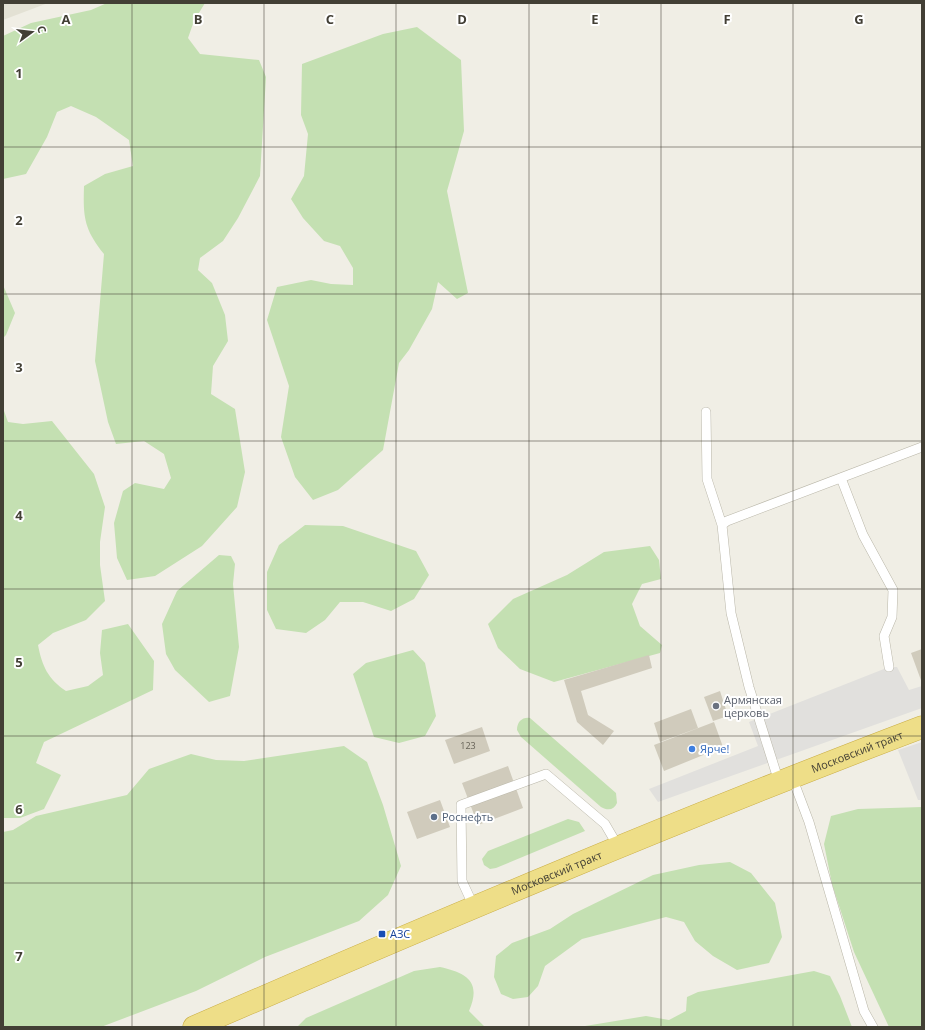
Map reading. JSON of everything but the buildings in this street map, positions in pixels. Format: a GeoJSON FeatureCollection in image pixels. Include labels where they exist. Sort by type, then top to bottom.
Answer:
{"type":"FeatureCollection","features":[{"type":"Feature","properties":{"kind":"highway","name":"Московский тракт"},"geometry":{"type":"LineString","coordinates":[[194,1027],[474,907],[786,779],[922,726]]}},
{"type":"Feature","properties":{"kind":"lane"},"geometry":{"type":"LineString","coordinates":[[706,412],[707,479],[722,525],[731,613],[749,687],[786,779],[809,822],[864,1011],[873,1027]]}},
{"type":"Feature","properties":{"kind":"lane"},"geometry":{"type":"LineString","coordinates":[[722,525],[727,521],[922,447]]}},
{"type":"Feature","properties":{"kind":"lane"},"geometry":{"type":"LineString","coordinates":[[841,478],[863,535],[893,590],[892,617],[884,636],[889,667]]}},
{"type":"Feature","properties":{"kind":"lane"},"geometry":{"type":"LineString","coordinates":[[474,907],[462,881],[461,805],[546,774],[605,824],[619,848]]}},
{"type":"Feature","properties":{"kind":"shaded area"},"geometry":{"type":"Polygon","coordinates":[[[3,3],[48,3],[3,20],[3,3]]]}},
{"type":"Feature","properties":{"kind":"shaded area"},"geometry":{"type":"Polygon","coordinates":[[[889,667],[897,667],[909,690],[922,686],[922,708],[658,802],[649,789],[758,746],[749,722],[889,667]]]}},
{"type":"Feature","properties":{"kind":"shaded area"},"geometry":{"type":"Polygon","coordinates":[[[922,742],[922,800],[918,800],[898,750],[922,742]]]}},
{"type":"Feature","properties":{"kind":"green space"},"geometry":{"type":"Polygon","coordinates":[[[107,3],[205,3],[194,21],[188,38],[200,54],[259,60],[266,77],[260,176],[238,218],[223,241],[200,258],[198,270],[212,283],[225,315],[228,341],[213,366],[211,394],[235,409],[245,472],[237,507],[202,546],[155,576],[127,580],[117,558],[114,523],[123,491],[135,483],[164,489],[171,478],[164,454],[144,441],[116,444],[108,422],[95,361],[104,254],[92,237],[86,222],[84,186],[105,174],[133,166],[129,140],[96,117],[71,106],[57,112],[47,137],[26,174],[3,179],[3,36],[31,23],[91,10],[107,3]]]}},
{"type":"Feature","properties":{"kind":"green space"},"geometry":{"type":"Polygon","coordinates":[[[417,27],[461,60],[464,131],[447,191],[468,293],[457,299],[438,282],[432,309],[409,350],[399,363],[383,450],[338,490],[313,500],[295,477],[281,437],[289,386],[267,320],[277,287],[311,280],[331,284],[353,285],[353,268],[340,246],[324,241],[303,218],[291,199],[304,176],[308,134],[301,115],[302,64],[383,34],[417,27]]]}},
{"type":"Feature","properties":{"kind":"green space"},"geometry":{"type":"Polygon","coordinates":[[[3,285],[15,313],[6,335],[3,338],[3,285]]]}},
{"type":"Feature","properties":{"kind":"green space"},"geometry":{"type":"Polygon","coordinates":[[[3,408],[8,422],[23,424],[52,421],[94,474],[105,507],[100,542],[100,565],[105,601],[86,620],[53,633],[38,645],[44,666],[50,677],[66,691],[88,686],[103,675],[100,653],[102,630],[128,624],[154,661],[153,690],[44,742],[36,763],[61,775],[44,809],[20,818],[3,818],[3,408]]]}},
{"type":"Feature","properties":{"kind":"green space"},"geometry":{"type":"Polygon","coordinates":[[[305,525],[343,526],[416,551],[429,575],[414,599],[391,611],[363,602],[340,602],[325,620],[306,633],[276,629],[267,610],[267,572],[279,545],[305,525]]]}},
{"type":"Feature","properties":{"kind":"green space"},"geometry":{"type":"Polygon","coordinates":[[[650,546],[659,560],[661,579],[642,584],[632,604],[640,626],[662,645],[660,653],[554,682],[520,669],[498,648],[488,624],[513,599],[567,575],[604,552],[650,546]]]}},
{"type":"Feature","properties":{"kind":"green space"},"geometry":{"type":"Polygon","coordinates":[[[219,555],[231,556],[235,564],[233,584],[239,647],[230,696],[209,702],[175,670],[166,654],[162,624],[177,591],[219,555]]]}},
{"type":"Feature","properties":{"kind":"green space"},"geometry":{"type":"Polygon","coordinates":[[[413,650],[425,663],[436,716],[425,736],[399,743],[374,737],[353,674],[366,663],[413,650]]]}},
{"type":"Feature","properties":{"kind":"green space"},"geometry":{"type":"Polygon","coordinates":[[[530,718],[616,793],[617,803],[614,807],[606,809],[601,807],[521,737],[517,730],[518,725],[522,719],[530,718]]]}},
{"type":"Feature","properties":{"kind":"green space"},"geometry":{"type":"Polygon","coordinates":[[[344,746],[367,762],[383,805],[401,866],[388,895],[359,921],[265,957],[196,991],[101,1027],[3,1027],[3,832],[13,830],[36,816],[127,795],[149,769],[191,754],[216,760],[244,761],[344,746]]]}},
{"type":"Feature","properties":{"kind":"green space"},"geometry":{"type":"Polygon","coordinates":[[[922,807],[922,1025],[921,1027],[889,1027],[854,952],[832,884],[824,844],[831,816],[858,809],[922,807]]]}},
{"type":"Feature","properties":{"kind":"green space"},"geometry":{"type":"Polygon","coordinates":[[[568,819],[579,822],[585,831],[496,868],[490,869],[484,865],[482,859],[488,851],[568,819]]]}},
{"type":"Feature","properties":{"kind":"green space"},"geometry":{"type":"Polygon","coordinates":[[[730,862],[751,873],[775,903],[782,937],[769,963],[737,970],[713,956],[695,941],[684,922],[666,917],[582,939],[545,966],[538,986],[528,997],[513,999],[501,994],[494,977],[496,956],[512,943],[550,929],[573,914],[653,875],[699,865],[730,862]]]}},
{"type":"Feature","properties":{"kind":"green space"},"geometry":{"type":"Polygon","coordinates":[[[440,967],[457,972],[469,980],[474,992],[473,1001],[469,1011],[485,1027],[297,1027],[306,1018],[414,971],[440,967]]]}},
{"type":"Feature","properties":{"kind":"green space"},"geometry":{"type":"Polygon","coordinates":[[[814,971],[830,976],[840,996],[852,1027],[579,1027],[646,1016],[669,1020],[686,1011],[687,997],[698,992],[814,971]]]}},
{"type":"Feature","properties":{"kind":"place","name":"Армянская церковь"},"geometry":{"type":"Point","coordinates":[716,706]}},
{"type":"Feature","properties":{"kind":"place","name":"Ярче!"},"geometry":{"type":"Point","coordinates":[692,749]}},
{"type":"Feature","properties":{"kind":"place","name":"Роснефть"},"geometry":{"type":"Point","coordinates":[434,817]}},
{"type":"Feature","properties":{"kind":"place","name":"АЗС"},"geometry":{"type":"Point","coordinates":[382,934]}}]}
